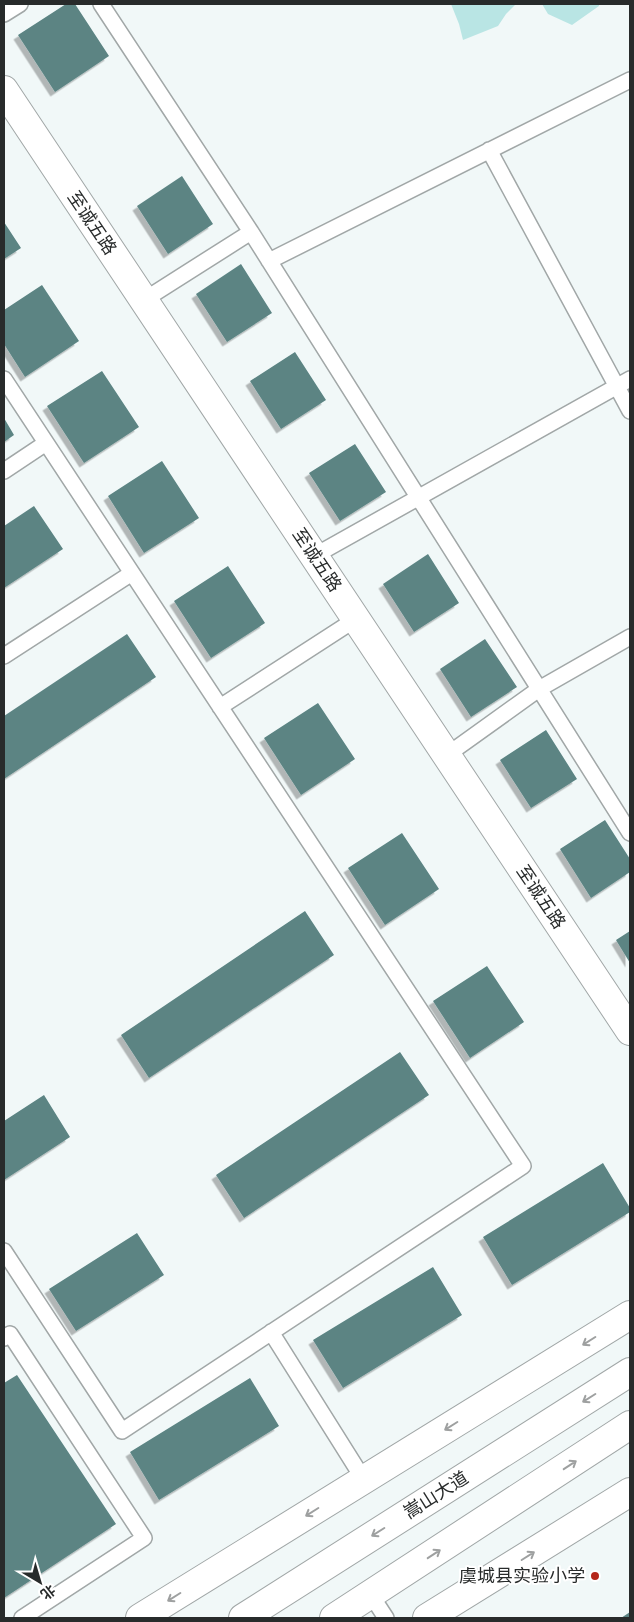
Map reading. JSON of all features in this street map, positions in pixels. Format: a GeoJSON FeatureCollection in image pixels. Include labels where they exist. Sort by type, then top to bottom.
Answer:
{"type":"FeatureCollection","features":[{"type":"Feature","properties":{"kind":"main road","name":"至诚五路"},"geometry":{"type":"LineString","coordinates":[[4,90],[630,1031]]}},
{"type":"Feature","properties":{"kind":"main road"},"geometry":{"type":"LineString","coordinates":[[140,1618],[630,1315]]}},
{"type":"Feature","properties":{"kind":"main road","name":"嵩山大道"},"geometry":{"type":"LineString","coordinates":[[243,1618],[630,1372]]}},
{"type":"Feature","properties":{"kind":"main road"},"geometry":{"type":"LineString","coordinates":[[334,1618],[630,1425]]}},
{"type":"Feature","properties":{"kind":"main road"},"geometry":{"type":"LineString","coordinates":[[427,1618],[630,1492]]}},
{"type":"Feature","properties":{"kind":"lane"},"geometry":{"type":"LineString","coordinates":[[4,14],[20,4]]}},
{"type":"Feature","properties":{"kind":"lane"},"geometry":{"type":"LineString","coordinates":[[101,4],[269,261],[630,833]]}},
{"type":"Feature","properties":{"kind":"lane"},"geometry":{"type":"LineString","coordinates":[[269,261],[630,80]]}},
{"type":"Feature","properties":{"kind":"lane"},"geometry":{"type":"LineString","coordinates":[[489,150],[630,411]]}},
{"type":"Feature","properties":{"kind":"lane"},"geometry":{"type":"LineString","coordinates":[[144,300],[250,232]]}},
{"type":"Feature","properties":{"kind":"lane"},"geometry":{"type":"LineString","coordinates":[[4,379],[523,1166],[122,1431],[4,1251]]}},
{"type":"Feature","properties":{"kind":"lane"},"geometry":{"type":"LineString","coordinates":[[314,556],[630,379]]}},
{"type":"Feature","properties":{"kind":"lane"},"geometry":{"type":"LineString","coordinates":[[4,471],[46,443]]}},
{"type":"Feature","properties":{"kind":"lane"},"geometry":{"type":"LineString","coordinates":[[4,656],[132,573]]}},
{"type":"Feature","properties":{"kind":"lane"},"geometry":{"type":"LineString","coordinates":[[220,707],[356,619]]}},
{"type":"Feature","properties":{"kind":"lane"},"geometry":{"type":"LineString","coordinates":[[447,755],[539,689],[630,637]]}},
{"type":"Feature","properties":{"kind":"lane"},"geometry":{"type":"LineString","coordinates":[[270,1332],[364,1480]]}},
{"type":"Feature","properties":{"kind":"lane"},"geometry":{"type":"LineString","coordinates":[[4,1338],[10,1334],[144,1538],[22,1618]]}},
{"type":"Feature","properties":{"kind":"lane"},"geometry":{"type":"LineString","coordinates":[[371,1595],[386,1618]]}},
{"type":"Feature","properties":{"kind":"water"},"geometry":{"type":"Polygon","coordinates":[[[451,4],[516,4],[498,26],[463,40],[451,4]]]}},
{"type":"Feature","properties":{"kind":"water"},"geometry":{"type":"Polygon","coordinates":[[[542,4],[599,4],[599,6],[572,25],[548,14],[542,4]]]}},
{"type":"Feature","properties":{"kind":"building"},"geometry":{"type":"Polygon","coordinates":[[[66,4],[75,4],[109,56],[55,92],[18,35],[66,4]]]}},
{"type":"Feature","properties":{"kind":"building"},"geometry":{"type":"Polygon","coordinates":[[[182,176],[213,224],[168,254],[137,206],[182,176]]]}},
{"type":"Feature","properties":{"kind":"building"},"geometry":{"type":"Polygon","coordinates":[[[4,222],[21,248],[4,259],[4,222]]]}},
{"type":"Feature","properties":{"kind":"building"},"geometry":{"type":"Polygon","coordinates":[[[241,264],[272,313],[227,342],[196,294],[241,264]]]}},
{"type":"Feature","properties":{"kind":"building"},"geometry":{"type":"Polygon","coordinates":[[[42,285],[79,341],[25,377],[4,344],[4,310],[42,285]]]}},
{"type":"Feature","properties":{"kind":"building"},"geometry":{"type":"Polygon","coordinates":[[[295,352],[326,400],[281,429],[250,381],[295,352]]]}},
{"type":"Feature","properties":{"kind":"building"},"geometry":{"type":"Polygon","coordinates":[[[102,371],[139,427],[84,463],[47,406],[102,371]]]}},
{"type":"Feature","properties":{"kind":"building"},"geometry":{"type":"Polygon","coordinates":[[[4,418],[14,435],[4,442],[4,418]]]}},
{"type":"Feature","properties":{"kind":"building"},"geometry":{"type":"Polygon","coordinates":[[[355,444],[386,492],[340,521],[309,473],[355,444]]]}},
{"type":"Feature","properties":{"kind":"building"},"geometry":{"type":"Polygon","coordinates":[[[162,461],[199,518],[144,553],[108,496],[162,461]]]}},
{"type":"Feature","properties":{"kind":"building"},"geometry":{"type":"Polygon","coordinates":[[[34,506],[63,549],[4,588],[4,526],[34,506]]]}},
{"type":"Feature","properties":{"kind":"building"},"geometry":{"type":"Polygon","coordinates":[[[428,554],[459,603],[414,632],[383,584],[428,554]]]}},
{"type":"Feature","properties":{"kind":"building"},"geometry":{"type":"Polygon","coordinates":[[[228,566],[265,623],[211,658],[174,601],[228,566]]]}},
{"type":"Feature","properties":{"kind":"building"},"geometry":{"type":"Polygon","coordinates":[[[127,634],[156,677],[4,779],[4,716],[127,634]]]}},
{"type":"Feature","properties":{"kind":"building"},"geometry":{"type":"Polygon","coordinates":[[[485,639],[517,687],[471,717],[440,669],[485,639]]]}},
{"type":"Feature","properties":{"kind":"building"},"geometry":{"type":"Polygon","coordinates":[[[318,703],[355,759],[301,795],[264,738],[318,703]]]}},
{"type":"Feature","properties":{"kind":"building"},"geometry":{"type":"Polygon","coordinates":[[[546,730],[577,779],[531,808],[500,760],[546,730]]]}},
{"type":"Feature","properties":{"kind":"building"},"geometry":{"type":"Polygon","coordinates":[[[605,820],[630,859],[630,872],[591,898],[560,849],[605,820]]]}},
{"type":"Feature","properties":{"kind":"building"},"geometry":{"type":"Polygon","coordinates":[[[402,833],[439,889],[385,925],[348,868],[402,833]]]}},
{"type":"Feature","properties":{"kind":"building"},"geometry":{"type":"Polygon","coordinates":[[[305,911],[334,955],[149,1078],[121,1035],[305,911]]]}},
{"type":"Feature","properties":{"kind":"building"},"geometry":{"type":"Polygon","coordinates":[[[630,931],[630,963],[616,940],[630,931]]]}},
{"type":"Feature","properties":{"kind":"building"},"geometry":{"type":"Polygon","coordinates":[[[487,966],[524,1022],[470,1058],[433,1001],[487,966]]]}},
{"type":"Feature","properties":{"kind":"building"},"geometry":{"type":"Polygon","coordinates":[[[400,1052],[429,1095],[244,1218],[216,1175],[400,1052]]]}},
{"type":"Feature","properties":{"kind":"building"},"geometry":{"type":"Polygon","coordinates":[[[44,1095],[70,1137],[4,1180],[4,1121],[44,1095]]]}},
{"type":"Feature","properties":{"kind":"building"},"geometry":{"type":"Polygon","coordinates":[[[603,1163],[630,1208],[630,1212],[512,1285],[483,1237],[603,1163]]]}},
{"type":"Feature","properties":{"kind":"building"},"geometry":{"type":"Polygon","coordinates":[[[137,1233],[164,1275],[76,1331],[49,1289],[137,1233]]]}},
{"type":"Feature","properties":{"kind":"building"},"geometry":{"type":"Polygon","coordinates":[[[433,1267],[462,1315],[343,1388],[313,1340],[433,1267]]]}},
{"type":"Feature","properties":{"kind":"building"},"geometry":{"type":"Polygon","coordinates":[[[17,1375],[116,1524],[4,1598],[4,1383],[17,1375]]]}},
{"type":"Feature","properties":{"kind":"building"},"geometry":{"type":"Polygon","coordinates":[[[250,1378],[279,1426],[159,1500],[130,1452],[250,1378]]]}},
{"type":"Feature","properties":{"kind":"building"},"geometry":{"type":"Polygon","coordinates":[[[630,1612],[630,1618],[621,1618],[630,1612]]]}},
{"type":"Feature","properties":{"kind":"place","name":"虞城县实验小学"},"geometry":{"type":"Point","coordinates":[595,1576]}}]}
